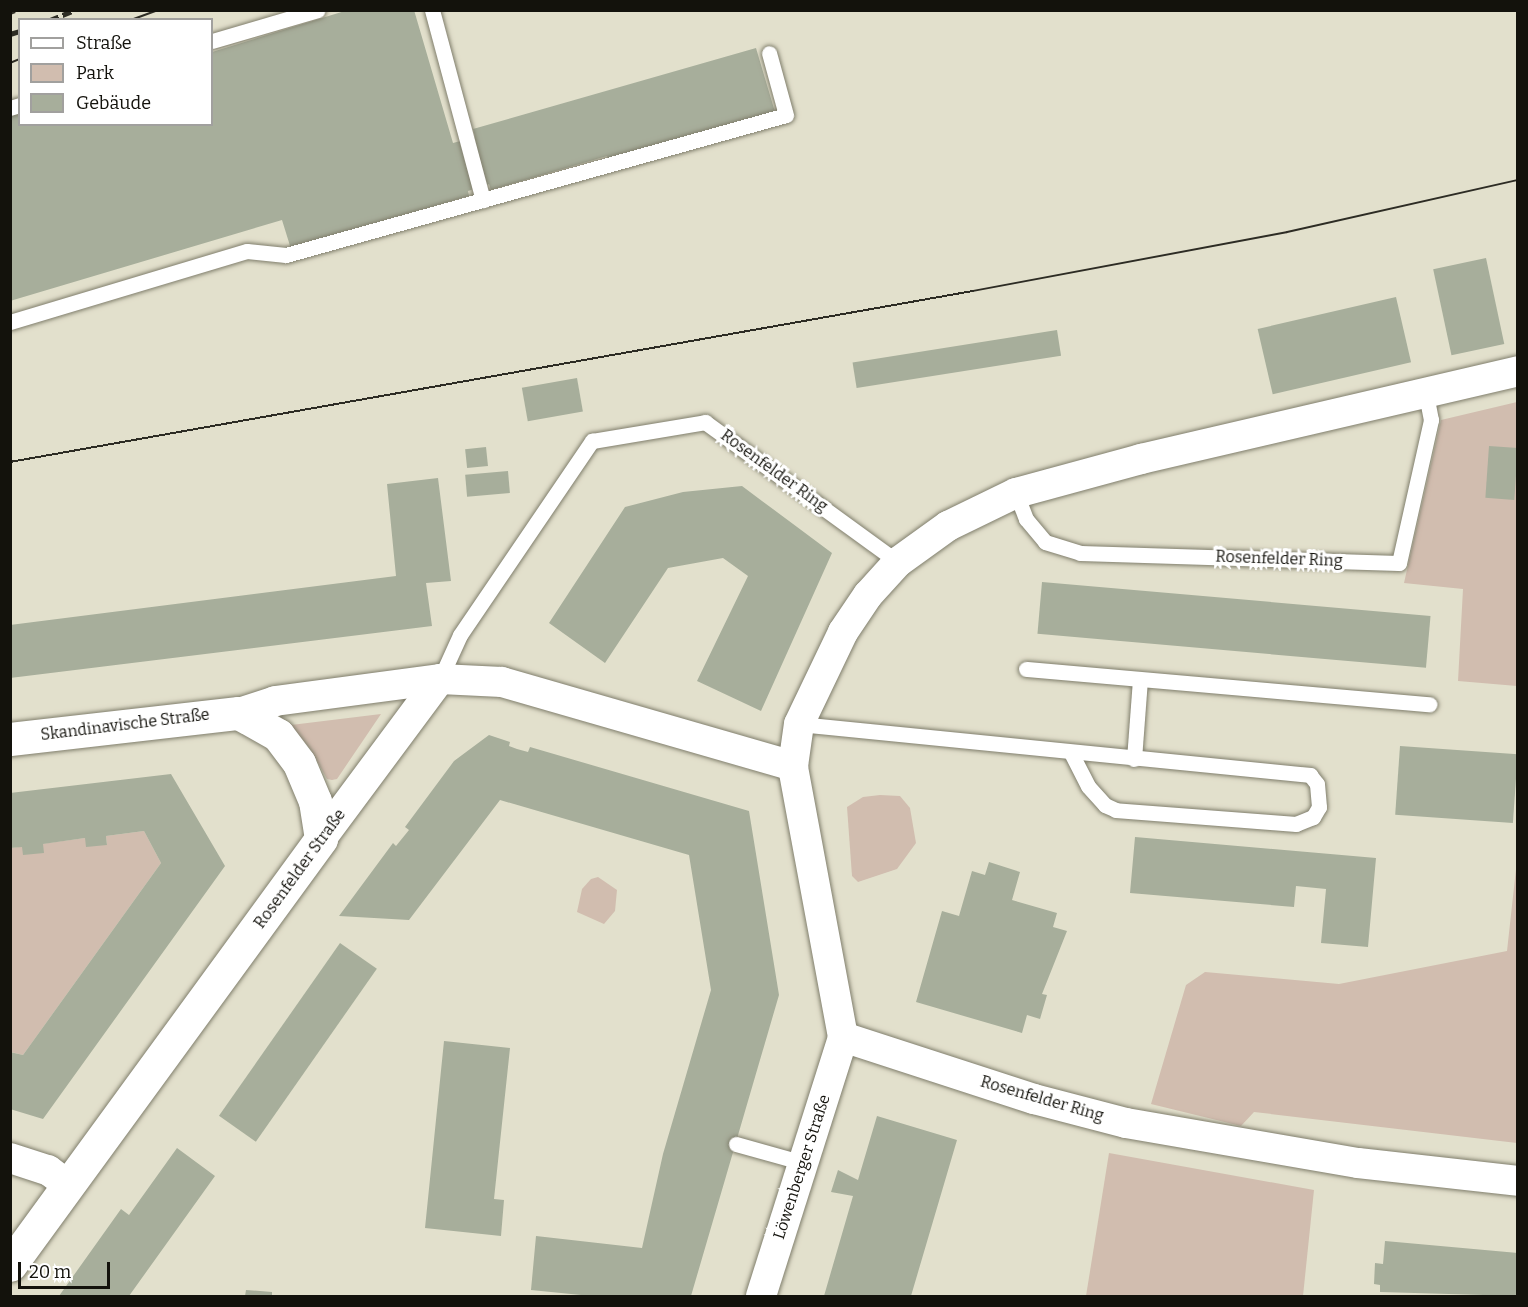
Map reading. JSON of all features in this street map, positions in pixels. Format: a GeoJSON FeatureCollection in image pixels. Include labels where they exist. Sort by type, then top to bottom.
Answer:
{"type":"FeatureCollection","features":[{"type":"Feature","properties":{"kind":"street"},"geometry":{"type":"LineString","coordinates":[[843,1037],[793,766],[798,724],[843,632],[868,595],[898,562],[948,526],[1016,493],[1141,459],[1518,371]]}},
{"type":"Feature","properties":{"kind":"street"},"geometry":{"type":"LineString","coordinates":[[440,679],[502,682],[793,766]]}},
{"type":"Feature","properties":{"kind":"street","name":"Skandinavische Straße"},"geometry":{"type":"LineString","coordinates":[[10,739],[239,713],[275,701],[440,679]]}},
{"type":"Feature","properties":{"kind":"street","name":"Rosenfelder Straße"},"geometry":{"type":"LineString","coordinates":[[10,1265],[440,679]]}},
{"type":"Feature","properties":{"kind":"street"},"geometry":{"type":"LineString","coordinates":[[239,713],[278,735],[299,763],[315,801],[321,839]]}},
{"type":"Feature","properties":{"kind":"street","name":"Löwenberger Straße"},"geometry":{"type":"LineString","coordinates":[[761,1296],[843,1037]]}},
{"type":"Feature","properties":{"kind":"street","name":"Rosenfelder Ring"},"geometry":{"type":"LineString","coordinates":[[843,1037],[1034,1099],[1126,1123],[1347,1162],[1518,1181]]}},
{"type":"Feature","properties":{"kind":"street"},"geometry":{"type":"LineString","coordinates":[[10,1158],[48,1170],[69,1186]]}},
{"type":"Feature","properties":{"kind":"lane"},"geometry":{"type":"LineString","coordinates":[[213,40],[318,10]]}},
{"type":"Feature","properties":{"kind":"lane"},"geometry":{"type":"LineString","coordinates":[[432,10],[483,200]]}},
{"type":"Feature","properties":{"kind":"lane"},"geometry":{"type":"LineString","coordinates":[[10,322],[246,251],[286,255],[786,115],[769,53]]}},
{"type":"Feature","properties":{"kind":"lane","name":"Rosenfelder Ring"},"geometry":{"type":"LineString","coordinates":[[1016,493],[1026,519],[1046,542],[1080,553],[1399,563],[1431,420],[1426,394]]}},
{"type":"Feature","properties":{"kind":"lane","name":"Rosenfelder Ring"},"geometry":{"type":"LineString","coordinates":[[574,463],[592,441],[705,422],[898,562]]}},
{"type":"Feature","properties":{"kind":"lane","name":"Rosenfelder Straße"},"geometry":{"type":"LineString","coordinates":[[440,679],[460,635],[574,463]]}},
{"type":"Feature","properties":{"kind":"lane"},"geometry":{"type":"LineString","coordinates":[[1026,669],[1429,704]]}},
{"type":"Feature","properties":{"kind":"lane"},"geometry":{"type":"LineString","coordinates":[[1134,759],[1140,680]]}},
{"type":"Feature","properties":{"kind":"lane"},"geometry":{"type":"LineString","coordinates":[[798,724],[1310,775],[1317,784],[1319,807],[1313,817],[1296,825],[1116,810],[1105,805],[1088,786],[1071,753]]}},
{"type":"Feature","properties":{"kind":"lane"},"geometry":{"type":"LineString","coordinates":[[736,1144],[804,1163]]}},
{"type":"Feature","properties":{"kind":"green space"},"geometry":{"type":"Polygon","coordinates":[[[1517,402],[1517,686],[1458,681],[1463,589],[1404,583],[1441,420],[1517,402]]]}},
{"type":"Feature","properties":{"kind":"green space"},"geometry":{"type":"Polygon","coordinates":[[[381,714],[337,779],[332,780],[327,779],[311,750],[291,725],[381,714]]]}},
{"type":"Feature","properties":{"kind":"green space"},"geometry":{"type":"Polygon","coordinates":[[[900,796],[910,808],[916,843],[897,869],[858,882],[852,876],[847,807],[863,797],[900,796]]]}},
{"type":"Feature","properties":{"kind":"green space"},"geometry":{"type":"Polygon","coordinates":[[[144,831],[161,863],[23,1055],[11,1052],[11,848],[85,838],[107,845],[106,836],[144,831]]]}},
{"type":"Feature","properties":{"kind":"green space"},"geometry":{"type":"Polygon","coordinates":[[[1517,860],[1517,1143],[1254,1112],[1241,1126],[1151,1104],[1186,985],[1205,972],[1339,984],[1507,951],[1517,860]]]}},
{"type":"Feature","properties":{"kind":"green space"},"geometry":{"type":"Polygon","coordinates":[[[598,877],[617,890],[615,911],[604,924],[577,912],[582,889],[591,879],[598,877]]]}},
{"type":"Feature","properties":{"kind":"green space"},"geometry":{"type":"Polygon","coordinates":[[[1109,1153],[1314,1190],[1303,1296],[1086,1296],[1109,1153]]]}},
{"type":"Feature","properties":{"kind":"building"},"geometry":{"type":"Polygon","coordinates":[[[348,10],[414,10],[453,143],[475,137],[473,129],[756,48],[775,112],[609,161],[607,156],[491,190],[489,184],[468,191],[469,196],[291,249],[282,220],[10,301],[10,112],[18,110],[18,126],[213,126],[213,52],[348,10]]]}},
{"type":"Feature","properties":{"kind":"building"},"geometry":{"type":"Polygon","coordinates":[[[1486,258],[1504,344],[1451,355],[1433,269],[1486,258]]]}},
{"type":"Feature","properties":{"kind":"building"},"geometry":{"type":"Polygon","coordinates":[[[1396,297],[1411,362],[1273,394],[1258,329],[1396,297]]]}},
{"type":"Feature","properties":{"kind":"building"},"geometry":{"type":"Polygon","coordinates":[[[1057,330],[1061,356],[857,388],[853,362],[1057,330]]]}},
{"type":"Feature","properties":{"kind":"building"},"geometry":{"type":"Polygon","coordinates":[[[577,378],[583,411],[528,421],[522,388],[577,378]]]}},
{"type":"Feature","properties":{"kind":"building"},"geometry":{"type":"Polygon","coordinates":[[[1489,446],[1518,448],[1514,500],[1485,498],[1489,446]]]}},
{"type":"Feature","properties":{"kind":"building"},"geometry":{"type":"Polygon","coordinates":[[[486,447],[488,466],[467,468],[465,449],[486,447]]]}},
{"type":"Feature","properties":{"kind":"building"},"geometry":{"type":"Polygon","coordinates":[[[508,471],[510,493],[467,497],[465,475],[508,471]]]}},
{"type":"Feature","properties":{"kind":"building"},"geometry":{"type":"Polygon","coordinates":[[[438,478],[451,581],[426,583],[432,626],[10,678],[10,625],[396,576],[387,484],[438,478]]]}},
{"type":"Feature","properties":{"kind":"building"},"geometry":{"type":"Polygon","coordinates":[[[742,486],[832,553],[761,711],[697,681],[748,576],[723,558],[668,568],[605,663],[549,623],[625,507],[683,492],[742,486]]]}},
{"type":"Feature","properties":{"kind":"building"},"geometry":{"type":"Polygon","coordinates":[[[1042,582],[1431,616],[1426,668],[1037,634],[1042,582]]]}},
{"type":"Feature","properties":{"kind":"building"},"geometry":{"type":"Polygon","coordinates":[[[489,735],[510,742],[509,746],[517,749],[528,752],[530,747],[749,811],[779,995],[691,1296],[591,1296],[531,1290],[536,1236],[642,1248],[663,1154],[711,990],[689,855],[500,800],[409,920],[339,916],[393,843],[396,846],[409,830],[405,827],[454,761],[489,735]]]}},
{"type":"Feature","properties":{"kind":"building"},"geometry":{"type":"Polygon","coordinates":[[[1400,746],[1518,754],[1513,823],[1395,815],[1400,746]]]}},
{"type":"Feature","properties":{"kind":"building"},"geometry":{"type":"Polygon","coordinates":[[[171,774],[225,866],[43,1119],[10,1109],[10,1052],[23,1055],[161,863],[144,831],[106,836],[107,845],[86,847],[85,838],[43,844],[44,853],[23,855],[22,847],[10,848],[10,793],[171,774]]]}},
{"type":"Feature","properties":{"kind":"building"},"geometry":{"type":"Polygon","coordinates":[[[1135,837],[1376,858],[1368,947],[1321,943],[1326,889],[1296,886],[1294,907],[1130,893],[1135,837]]]}},
{"type":"Feature","properties":{"kind":"building"},"geometry":{"type":"Polygon","coordinates":[[[989,862],[1020,872],[1012,900],[1057,913],[1053,927],[1067,931],[1042,994],[1047,995],[1040,1019],[1027,1015],[1022,1033],[916,1002],[942,911],[959,916],[972,871],[985,875],[989,862]]]}},
{"type":"Feature","properties":{"kind":"building"},"geometry":{"type":"Polygon","coordinates":[[[340,943],[377,969],[256,1142],[219,1116],[340,943]]]}},
{"type":"Feature","properties":{"kind":"building"},"geometry":{"type":"Polygon","coordinates":[[[444,1041],[510,1048],[494,1199],[504,1200],[501,1236],[425,1228],[444,1041]]]}},
{"type":"Feature","properties":{"kind":"building"},"geometry":{"type":"Polygon","coordinates":[[[877,1116],[957,1140],[911,1296],[824,1296],[853,1196],[831,1192],[838,1170],[858,1180],[877,1116]]]}},
{"type":"Feature","properties":{"kind":"building"},"geometry":{"type":"Polygon","coordinates":[[[177,1148],[215,1176],[129,1296],[59,1296],[121,1209],[129,1215],[177,1148]]]}},
{"type":"Feature","properties":{"kind":"building"},"geometry":{"type":"Polygon","coordinates":[[[1385,1241],[1518,1253],[1518,1296],[1380,1292],[1380,1285],[1374,1284],[1375,1263],[1383,1264],[1385,1241]]]}},
{"type":"Feature","properties":{"kind":"building"},"geometry":{"type":"Polygon","coordinates":[[[246,1290],[272,1292],[272,1296],[245,1296],[246,1290]]]}},
{"type":"Feature","properties":{"kind":"tram line"},"geometry":{"type":"LineString","coordinates":[[137,18],[159,10]]}},
{"type":"Feature","properties":{"kind":"tram line"},"geometry":{"type":"LineString","coordinates":[[10,63],[18,60]]}},
{"type":"Feature","properties":{"kind":"tram line"},"geometry":{"type":"LineString","coordinates":[[10,462],[973,291],[1287,232],[1518,180]]}},
{"type":"Feature","properties":{"kind":"railway"},"geometry":{"type":"LineString","coordinates":[[10,12],[15,10]]}},
{"type":"Feature","properties":{"kind":"railway"},"geometry":{"type":"LineString","coordinates":[[55,18],[75,10]]}},
{"type":"Feature","properties":{"kind":"railway"},"geometry":{"type":"LineString","coordinates":[[10,34],[18,32]]}}]}
